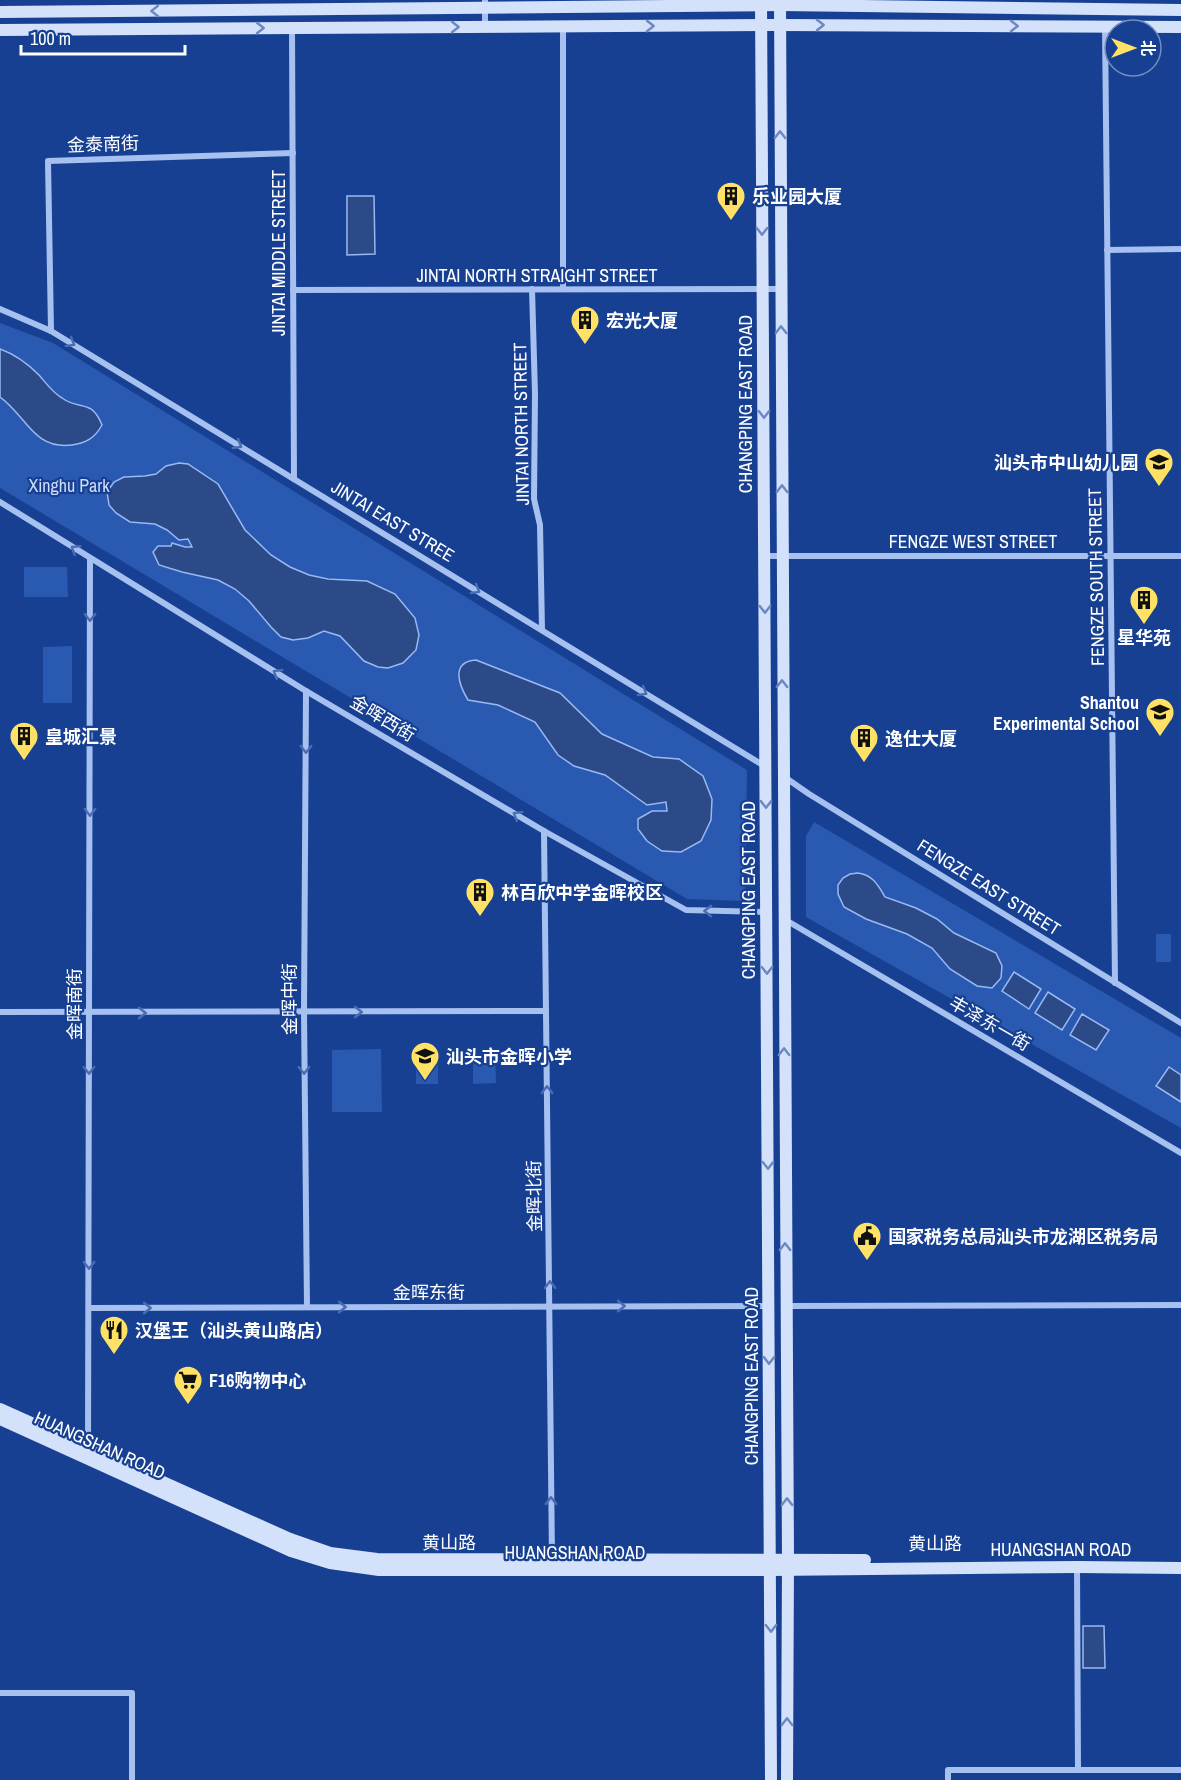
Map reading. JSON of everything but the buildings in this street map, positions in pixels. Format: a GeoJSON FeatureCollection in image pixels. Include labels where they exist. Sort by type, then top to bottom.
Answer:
{"type":"FeatureCollection","features":[{"type":"Feature","properties":{"kind":"street","name":"CHANGPING EAST ROAD"},"geometry":{"type":"LineString","coordinates":[[761,3],[771,1780]]}},
{"type":"Feature","properties":{"kind":"street"},"geometry":{"type":"LineString","coordinates":[[0,12],[125,5],[780,3],[1174,7]]}},
{"type":"Feature","properties":{"kind":"street","name":"CHANGPING EAST ROAD"},"geometry":{"type":"LineString","coordinates":[[780,3],[788,1565],[787,1780]]}},
{"type":"Feature","properties":{"kind":"street"},"geometry":{"type":"LineString","coordinates":[[485,4],[485,27]]}},
{"type":"Feature","properties":{"kind":"street"},"geometry":{"type":"LineString","coordinates":[[0,30],[761,25],[1103,27]]}},
{"type":"Feature","properties":{"kind":"street"},"geometry":{"type":"LineString","coordinates":[[563,26],[563,290]]}},
{"type":"Feature","properties":{"kind":"street"},"geometry":{"type":"LineString","coordinates":[[1163,27],[1181,27]]}},
{"type":"Feature","properties":{"kind":"street","name":"JINTAI MIDDLE STREET"},"geometry":{"type":"LineString","coordinates":[[292,28],[294,479]]}},
{"type":"Feature","properties":{"kind":"street","name":"FENGZE SOUTH STREET"},"geometry":{"type":"LineString","coordinates":[[1105,78],[1115,982]]}},
{"type":"Feature","properties":{"kind":"street","name":"金泰南街"},"geometry":{"type":"LineString","coordinates":[[51,331],[48,161],[293,153]]}},
{"type":"Feature","properties":{"kind":"street"},"geometry":{"type":"LineString","coordinates":[[1107,250],[1181,249]]}},
{"type":"Feature","properties":{"kind":"street","name":"JINTAI NORTH STRAIGHT STREET"},"geometry":{"type":"LineString","coordinates":[[293,290],[781,289]]}},
{"type":"Feature","properties":{"kind":"street","name":"JINTAI NORTH STREET"},"geometry":{"type":"LineString","coordinates":[[532,290],[535,394],[534,499],[540,525],[542,630]]}},
{"type":"Feature","properties":{"kind":"street","name":"JINTAI EAST STREE"},"geometry":{"type":"LineString","coordinates":[[0,309],[51,331],[766,767]]}},
{"type":"Feature","properties":{"kind":"street","name":"金晖西街"},"geometry":{"type":"LineString","coordinates":[[0,502],[306,691],[543,831],[686,910],[766,912]]}},
{"type":"Feature","properties":{"kind":"street","name":"FENGZE WEST STREET"},"geometry":{"type":"LineString","coordinates":[[764,556],[1181,556]]}},
{"type":"Feature","properties":{"kind":"street","name":"金晖南街"},"geometry":{"type":"LineString","coordinates":[[88,1449],[90,559]]}},
{"type":"Feature","properties":{"kind":"street","name":"金晖中街"},"geometry":{"type":"LineString","coordinates":[[306,691],[304,1012],[307,1307]]}},
{"type":"Feature","properties":{"kind":"street","name":"FENGZE EAST STREET"},"geometry":{"type":"LineString","coordinates":[[783,776],[1181,1023]]}},
{"type":"Feature","properties":{"kind":"street","name":"金晖北街"},"geometry":{"type":"LineString","coordinates":[[543,831],[552,1560]]}},
{"type":"Feature","properties":{"kind":"street","name":"丰泽东一街"},"geometry":{"type":"LineString","coordinates":[[783,919],[1181,1153]]}},
{"type":"Feature","properties":{"kind":"street"},"geometry":{"type":"LineString","coordinates":[[0,1012],[546,1011]]}},
{"type":"Feature","properties":{"kind":"street"},"geometry":{"type":"LineString","coordinates":[[785,1306],[1181,1305]]}},
{"type":"Feature","properties":{"kind":"street","name":"金晖东街"},"geometry":{"type":"LineString","coordinates":[[89,1308],[769,1306]]}},
{"type":"Feature","properties":{"kind":"street","name":"黄山路"},"geometry":{"type":"LineString","coordinates":[[0,1409],[290,1539],[330,1553],[377,1559],[771,1565],[1181,1562]]}},
{"type":"Feature","properties":{"kind":"street","name":"HUANGSHAN ROAD"},"geometry":{"type":"LineString","coordinates":[[0,1419],[291,1551],[330,1563],[380,1570],[771,1565]]}},
{"type":"Feature","properties":{"kind":"street","name":"HUANGSHAN ROAD"},"geometry":{"type":"LineString","coordinates":[[788,1565],[1181,1568]]}},
{"type":"Feature","properties":{"kind":"street"},"geometry":{"type":"LineString","coordinates":[[1077,1567],[1078,1770]]}},
{"type":"Feature","properties":{"kind":"street"},"geometry":{"type":"LineString","coordinates":[[0,1693],[132,1693],[132,1780]]}},
{"type":"Feature","properties":{"kind":"street"},"geometry":{"type":"LineString","coordinates":[[948,1780],[948,1770],[1181,1770]]}},
{"type":"Feature","properties":{"kind":"green space","name":"Xinghu Park"},"geometry":{"type":"Polygon","coordinates":[[[0,323],[53,343],[747,770],[745,901],[687,899],[0,488],[0,397],[12,406],[24,422],[64,446],[88,441],[76,404],[59,396],[26,363],[0,349],[0,323]],[[178,463],[151,475],[124,477],[116,513],[130,522],[155,524],[179,540],[188,539],[192,547],[173,543],[159,565],[218,580],[249,601],[271,627],[308,638],[324,631],[340,636],[364,661],[378,667],[388,668],[367,581],[318,577],[290,568],[265,551],[249,535],[209,480],[200,472],[178,463]],[[476,660],[459,676],[468,700],[498,705],[535,722],[574,766],[605,775],[625,789],[666,802],[667,811],[647,841],[703,776],[679,759],[653,757],[602,734],[560,693],[476,660]]]}},
{"type":"Feature","properties":{"kind":"green space"},"geometry":{"type":"Polygon","coordinates":[[[24,567],[67,567],[68,597],[24,597],[24,567]]]}},
{"type":"Feature","properties":{"kind":"green space"},"geometry":{"type":"Polygon","coordinates":[[[72,646],[72,703],[43,703],[43,647],[72,646]]]}},
{"type":"Feature","properties":{"kind":"green space"},"geometry":{"type":"Polygon","coordinates":[[[814,822],[1181,1038],[1181,1075],[1169,1067],[1157,1086],[1181,1102],[1181,1128],[806,917],[806,836],[814,822]],[[876,881],[844,907],[866,919],[907,934],[932,948],[950,969],[996,953],[954,933],[937,919],[885,897],[876,881]]]}},
{"type":"Feature","properties":{"kind":"green space"},"geometry":{"type":"Polygon","coordinates":[[[1156,934],[1171,934],[1171,962],[1156,962],[1156,934]]]}},
{"type":"Feature","properties":{"kind":"green space"},"geometry":{"type":"Polygon","coordinates":[[[381,1049],[382,1112],[332,1112],[332,1050],[381,1049]]]}},
{"type":"Feature","properties":{"kind":"green space"},"geometry":{"type":"Polygon","coordinates":[[[473,1055],[495,1055],[496,1083],[473,1084],[473,1055]]]}},
{"type":"Feature","properties":{"kind":"green space"},"geometry":{"type":"Polygon","coordinates":[[[416,1056],[438,1056],[438,1084],[416,1084],[416,1056]]]}},
{"type":"Feature","properties":{"kind":"shaded area"},"geometry":{"type":"Polygon","coordinates":[[[347,196],[374,196],[375,254],[347,255],[347,196]]]}},
{"type":"Feature","properties":{"kind":"shaded area"},"geometry":{"type":"Polygon","coordinates":[[[0,349],[26,363],[52,390],[68,402],[94,411],[102,425],[93,437],[82,443],[59,445],[48,442],[31,430],[0,397],[0,349]]]}},
{"type":"Feature","properties":{"kind":"shaded area"},"geometry":{"type":"Polygon","coordinates":[[[179,463],[188,464],[218,484],[245,530],[271,555],[290,567],[309,575],[328,579],[367,581],[395,594],[415,618],[419,635],[416,650],[403,663],[388,668],[378,667],[364,661],[340,636],[324,631],[308,638],[293,640],[281,637],[249,601],[235,589],[218,580],[159,565],[153,552],[158,546],[171,546],[172,543],[192,547],[188,539],[179,540],[155,524],[130,522],[116,513],[109,505],[107,492],[114,482],[124,477],[156,474],[166,466],[179,463]]]}},
{"type":"Feature","properties":{"kind":"shaded area"},"geometry":{"type":"Polygon","coordinates":[[[476,660],[560,693],[602,734],[653,757],[679,759],[703,776],[712,799],[711,820],[701,841],[681,852],[662,851],[647,841],[638,829],[638,819],[652,811],[667,811],[666,802],[647,805],[605,775],[574,766],[558,755],[535,722],[498,705],[468,700],[460,681],[460,670],[463,665],[476,660]]]}},
{"type":"Feature","properties":{"kind":"shaded area"},"geometry":{"type":"Polygon","coordinates":[[[858,873],[871,878],[885,897],[916,908],[937,919],[954,933],[996,953],[1002,966],[1001,978],[992,988],[977,986],[950,969],[932,948],[907,934],[866,919],[844,907],[838,894],[838,885],[843,878],[858,873]]]}},
{"type":"Feature","properties":{"kind":"shaded area"},"geometry":{"type":"Polygon","coordinates":[[[1014,972],[1041,989],[1029,1009],[1002,991],[1014,972]]]}},
{"type":"Feature","properties":{"kind":"shaded area"},"geometry":{"type":"Polygon","coordinates":[[[1048,992],[1075,1009],[1062,1030],[1035,1013],[1048,992]]]}},
{"type":"Feature","properties":{"kind":"shaded area"},"geometry":{"type":"Polygon","coordinates":[[[1082,1014],[1109,1030],[1096,1050],[1070,1035],[1082,1014]]]}},
{"type":"Feature","properties":{"kind":"shaded area"},"geometry":{"type":"Polygon","coordinates":[[[1169,1067],[1181,1075],[1181,1102],[1156,1086],[1169,1067]]]}},
{"type":"Feature","properties":{"kind":"shaded area"},"geometry":{"type":"Polygon","coordinates":[[[1083,1626],[1104,1626],[1105,1668],[1083,1668],[1083,1626]]]}},
{"type":"Feature","properties":{"kind":"place","name":"乐业园大厦"},"geometry":{"type":"Point","coordinates":[731,222]}},
{"type":"Feature","properties":{"kind":"place","name":"宏光大厦"},"geometry":{"type":"Point","coordinates":[585,346]}},
{"type":"Feature","properties":{"kind":"place","name":"汕头市中山幼儿园"},"geometry":{"type":"Point","coordinates":[1159,488]}},
{"type":"Feature","properties":{"kind":"place","name":"星华苑"},"geometry":{"type":"Point","coordinates":[1144,626]}},
{"type":"Feature","properties":{"kind":"place","name":"Shantou Experimental School"},"geometry":{"type":"Point","coordinates":[1160,738]}},
{"type":"Feature","properties":{"kind":"place","name":"皇城汇景"},"geometry":{"type":"Point","coordinates":[24,762]}},
{"type":"Feature","properties":{"kind":"place","name":"逸仕大厦"},"geometry":{"type":"Point","coordinates":[864,764]}},
{"type":"Feature","properties":{"kind":"place","name":"林百欣中学金晖校区"},"geometry":{"type":"Point","coordinates":[480,918]}},
{"type":"Feature","properties":{"kind":"place","name":"汕头市金晖小学"},"geometry":{"type":"Point","coordinates":[425,1082]}},
{"type":"Feature","properties":{"kind":"place","name":"国家税务总局汕头市龙湖区税务局"},"geometry":{"type":"Point","coordinates":[867,1262]}},
{"type":"Feature","properties":{"kind":"place","name":"汉堡王（汕头黄山路店）"},"geometry":{"type":"Point","coordinates":[114,1356]}},
{"type":"Feature","properties":{"kind":"place","name":"F16购物中心"},"geometry":{"type":"Point","coordinates":[188,1406]}}]}
